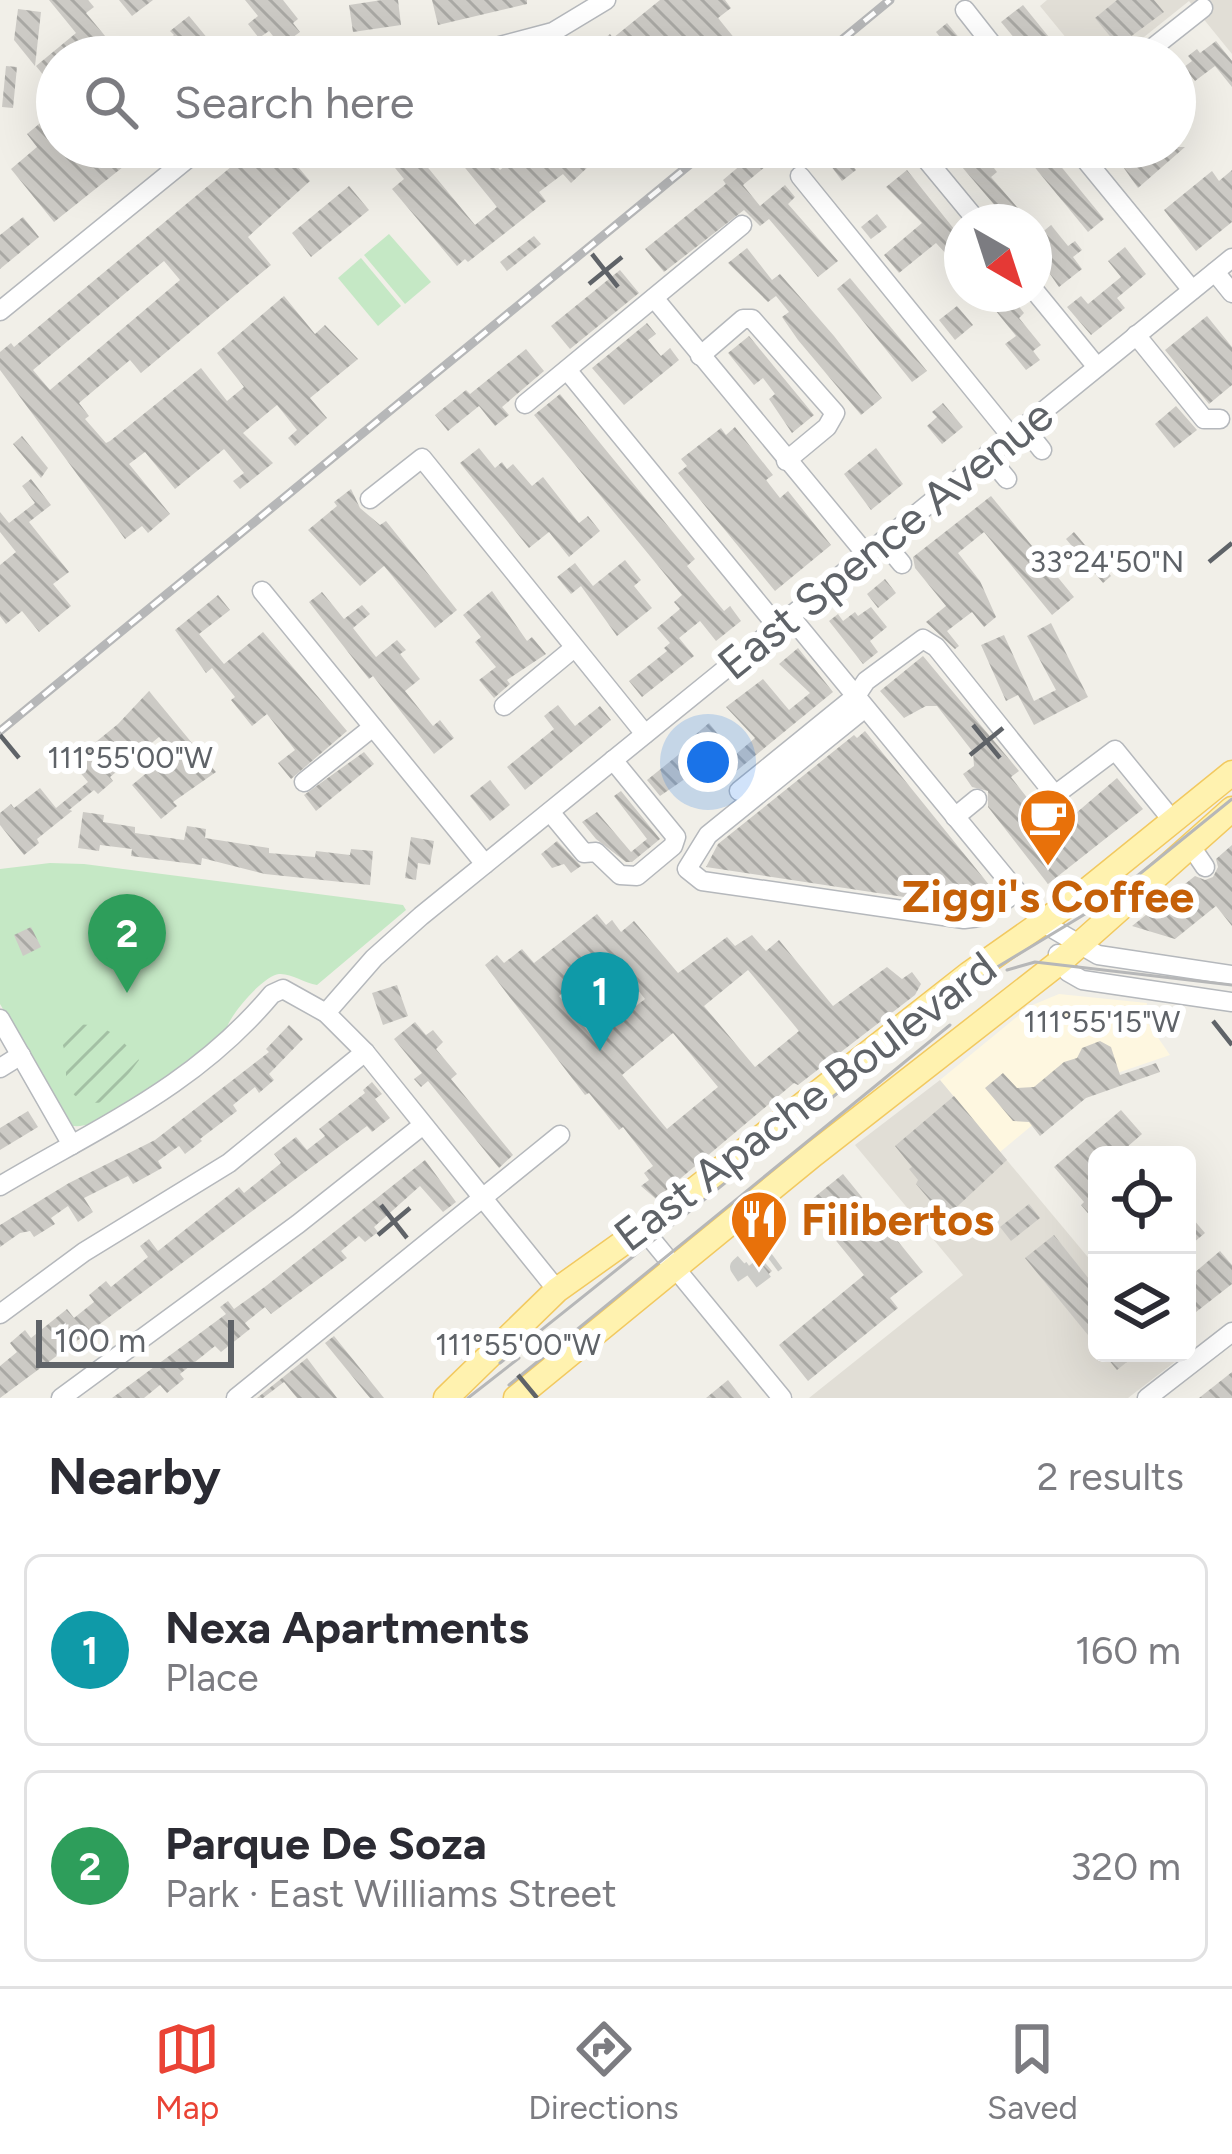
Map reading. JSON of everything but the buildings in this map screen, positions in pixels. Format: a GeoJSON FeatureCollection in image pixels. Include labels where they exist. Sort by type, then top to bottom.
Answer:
{"type":"FeatureCollection","features":[{"type":"Feature","properties":{"kind":"main road","name":"East Apache Boulevard"},"geometry":{"type":"LineString","coordinates":[[446,1398],[557,1290],[644,1229],[1232,773]]}},
{"type":"Feature","properties":{"kind":"main road","name":"East Apache Boulevard"},"geometry":{"type":"LineString","coordinates":[[516,1398],[1069,953],[1232,809]]}},
{"type":"Feature","properties":{"kind":"street"},"geometry":{"type":"LineString","coordinates":[[538,36],[606,0]]}},
{"type":"Feature","properties":{"kind":"street"},"geometry":{"type":"LineString","coordinates":[[1168,36],[1203,8]]}},
{"type":"Feature","properties":{"kind":"street"},"geometry":{"type":"LineString","coordinates":[[965,10],[985,36]]}},
{"type":"Feature","properties":{"kind":"street"},"geometry":{"type":"LineString","coordinates":[[0,311],[176,168]]}},
{"type":"Feature","properties":{"kind":"street"},"geometry":{"type":"LineString","coordinates":[[933,168],[963,204]]}},
{"type":"Feature","properties":{"kind":"street"},"geometry":{"type":"LineString","coordinates":[[1092,168],[1192,290]]}},
{"type":"Feature","properties":{"kind":"street"},"geometry":{"type":"LineString","coordinates":[[800,176],[1017,431],[1042,450]]}},
{"type":"Feature","properties":{"kind":"street"},"geometry":{"type":"LineString","coordinates":[[525,404],[742,225]]}},
{"type":"Feature","properties":{"kind":"street","name":"East Spence Avenue"},"geometry":{"type":"LineString","coordinates":[[326,1013],[396,936],[1232,258]]}},
{"type":"Feature","properties":{"kind":"street"},"geometry":{"type":"LineString","coordinates":[[1215,272],[1232,293]]}},
{"type":"Feature","properties":{"kind":"street"},"geometry":{"type":"LineString","coordinates":[[653,298],[866,554]]}},
{"type":"Feature","properties":{"kind":"street"},"geometry":{"type":"LineString","coordinates":[[1052,312],[1097,367]]}},
{"type":"Feature","properties":{"kind":"street"},"geometry":{"type":"LineString","coordinates":[[700,356],[743,319],[752,319],[835,413],[827,428],[786,460]]}},
{"type":"Feature","properties":{"kind":"street"},"geometry":{"type":"LineString","coordinates":[[1136,334],[1204,419],[1220,419]]}},
{"type":"Feature","properties":{"kind":"street"},"geometry":{"type":"LineString","coordinates":[[567,370],[860,702],[1069,953],[1071,975],[1232,1002]]}},
{"type":"Feature","properties":{"kind":"street"},"geometry":{"type":"LineString","coordinates":[[988,455],[1007,479]]}},
{"type":"Feature","properties":{"kind":"street"},"geometry":{"type":"LineString","coordinates":[[370,499],[422,458],[645,734]]}},
{"type":"Feature","properties":{"kind":"street"},"geometry":{"type":"LineString","coordinates":[[883,541],[902,564]]}},
{"type":"Feature","properties":{"kind":"street"},"geometry":{"type":"LineString","coordinates":[[262,591],[485,864]]}},
{"type":"Feature","properties":{"kind":"street"},"geometry":{"type":"LineString","coordinates":[[1016,892],[992,911],[964,919],[702,881],[687,869],[707,836],[860,702],[866,681],[923,639],[936,646],[1055,795],[1115,750],[1173,820]]}},
{"type":"Feature","properties":{"kind":"street"},"geometry":{"type":"LineString","coordinates":[[504,706],[574,648]]}},
{"type":"Feature","properties":{"kind":"street"},"geometry":{"type":"LineString","coordinates":[[739,791],[860,702]]}},
{"type":"Feature","properties":{"kind":"street"},"geometry":{"type":"LineString","coordinates":[[304,782],[373,727]]}},
{"type":"Feature","properties":{"kind":"street"},"geometry":{"type":"LineString","coordinates":[[550,812],[584,853],[596,852],[620,875],[638,876],[673,846],[676,837],[613,760]]}},
{"type":"Feature","properties":{"kind":"street"},"geometry":{"type":"LineString","coordinates":[[955,817],[977,799]]}},
{"type":"Feature","properties":{"kind":"street"},"geometry":{"type":"LineString","coordinates":[[1190,845],[1205,867]]}},
{"type":"Feature","properties":{"kind":"street"},"geometry":{"type":"LineString","coordinates":[[1069,953],[1232,975]]}},
{"type":"Feature","properties":{"kind":"street"},"geometry":{"type":"LineString","coordinates":[[0,1186],[185,1078],[230,1041],[278,989],[326,1013],[364,1052],[557,1290]]}},
{"type":"Feature","properties":{"kind":"street"},"geometry":{"type":"LineString","coordinates":[[0,1019],[72,1145]]}},
{"type":"Feature","properties":{"kind":"street"},"geometry":{"type":"LineString","coordinates":[[0,1314],[84,1252],[229,1163],[364,1052]]}},
{"type":"Feature","properties":{"kind":"street"},"geometry":{"type":"LineString","coordinates":[[0,1068],[21,1055]]}},
{"type":"Feature","properties":{"kind":"street"},"geometry":{"type":"LineString","coordinates":[[61,1398],[298,1224],[423,1125]]}},
{"type":"Feature","properties":{"kind":"street"},"geometry":{"type":"LineString","coordinates":[[236,1398],[560,1135]]}},
{"type":"Feature","properties":{"kind":"street"},"geometry":{"type":"LineString","coordinates":[[644,1229],[782,1398]]}},
{"type":"Feature","properties":{"kind":"street"},"geometry":{"type":"LineString","coordinates":[[1147,1398],[1232,1332]]}},
{"type":"Feature","properties":{"kind":"street"},"geometry":{"type":"LineString","coordinates":[[312,1336],[324,1354]]}},
{"type":"Feature","properties":{"kind":"shaded area"},"geometry":{"type":"Polygon","coordinates":[[[1047,0],[1232,0],[1232,54],[1189,1],[1145,36],[1065,36],[1040,6],[1047,0]]]}},
{"type":"Feature","properties":{"kind":"shaded area"},"geometry":{"type":"Polygon","coordinates":[[[1059,994],[1147,1003],[1145,1019],[1170,1055],[1079,1086],[1000,1152],[940,1080],[1030,1006],[1059,994]]]}},
{"type":"Feature","properties":{"kind":"shaded area"},"geometry":{"type":"Polygon","coordinates":[[[940,1080],[1088,1257],[1088,1362],[1175,1362],[1128,1398],[809,1398],[963,1275],[855,1145],[940,1080]]]}},
{"type":"Feature","properties":{"kind":"green space"},"geometry":{"type":"Polygon","coordinates":[[[389,234],[431,282],[405,304],[364,255],[389,234]]]}},
{"type":"Feature","properties":{"kind":"green space"},"geometry":{"type":"Polygon","coordinates":[[[361,258],[401,306],[378,326],[338,278],[361,258]]]}},
{"type":"Feature","properties":{"kind":"green space"},"geometry":{"type":"Polygon","coordinates":[[[50,863],[403,905],[406,910],[317,985],[288,975],[272,976],[248,997],[226,1031],[153,1090],[110,1116],[73,1126],[0,1004],[0,869],[50,863]]]}},
{"type":"Feature","properties":{"kind":"green space"},"geometry":{"type":"Polygon","coordinates":[[[73,1025],[111,1032],[139,1060],[109,1100],[84,1101],[66,1084],[60,1035],[73,1025]]]}},
{"type":"Feature","properties":{"kind":"tunnel"},"geometry":{"type":"LineString","coordinates":[[764,1245],[739,1267],[749,1282],[777,1261]]}},
{"type":"Feature","properties":{"kind":"tram line"},"geometry":{"type":"LineString","coordinates":[[500,1363],[989,972],[1105,902],[1232,799]]}},
{"type":"Feature","properties":{"kind":"tram line"},"geometry":{"type":"LineString","coordinates":[[1007,970],[1035,962],[1232,985]]}},
{"type":"Feature","properties":{"kind":"tram line"},"geometry":{"type":"LineString","coordinates":[[509,1385],[950,1025]]}},
{"type":"Feature","properties":{"kind":"tram line"},"geometry":{"type":"LineString","coordinates":[[468,1398],[519,1358]]}},
{"type":"Feature","properties":{"kind":"railway"},"geometry":{"type":"LineString","coordinates":[[846,36],[890,0]]}},
{"type":"Feature","properties":{"kind":"railway"},"geometry":{"type":"LineString","coordinates":[[0,731],[685,168]]}},
{"type":"Feature","properties":{"kind":"place","name":"Ziggi's Coffee"},"geometry":{"type":"Point","coordinates":[1048,868]}},
{"type":"Feature","properties":{"kind":"place","name":"Parque De Soza"},"geometry":{"type":"Point","coordinates":[127,993]}},
{"type":"Feature","properties":{"kind":"place","name":"Nexa Apartments"},"geometry":{"type":"Point","coordinates":[600,1051]}},
{"type":"Feature","properties":{"kind":"place","name":"Filibertos"},"geometry":{"type":"Point","coordinates":[759,1270]}}]}
